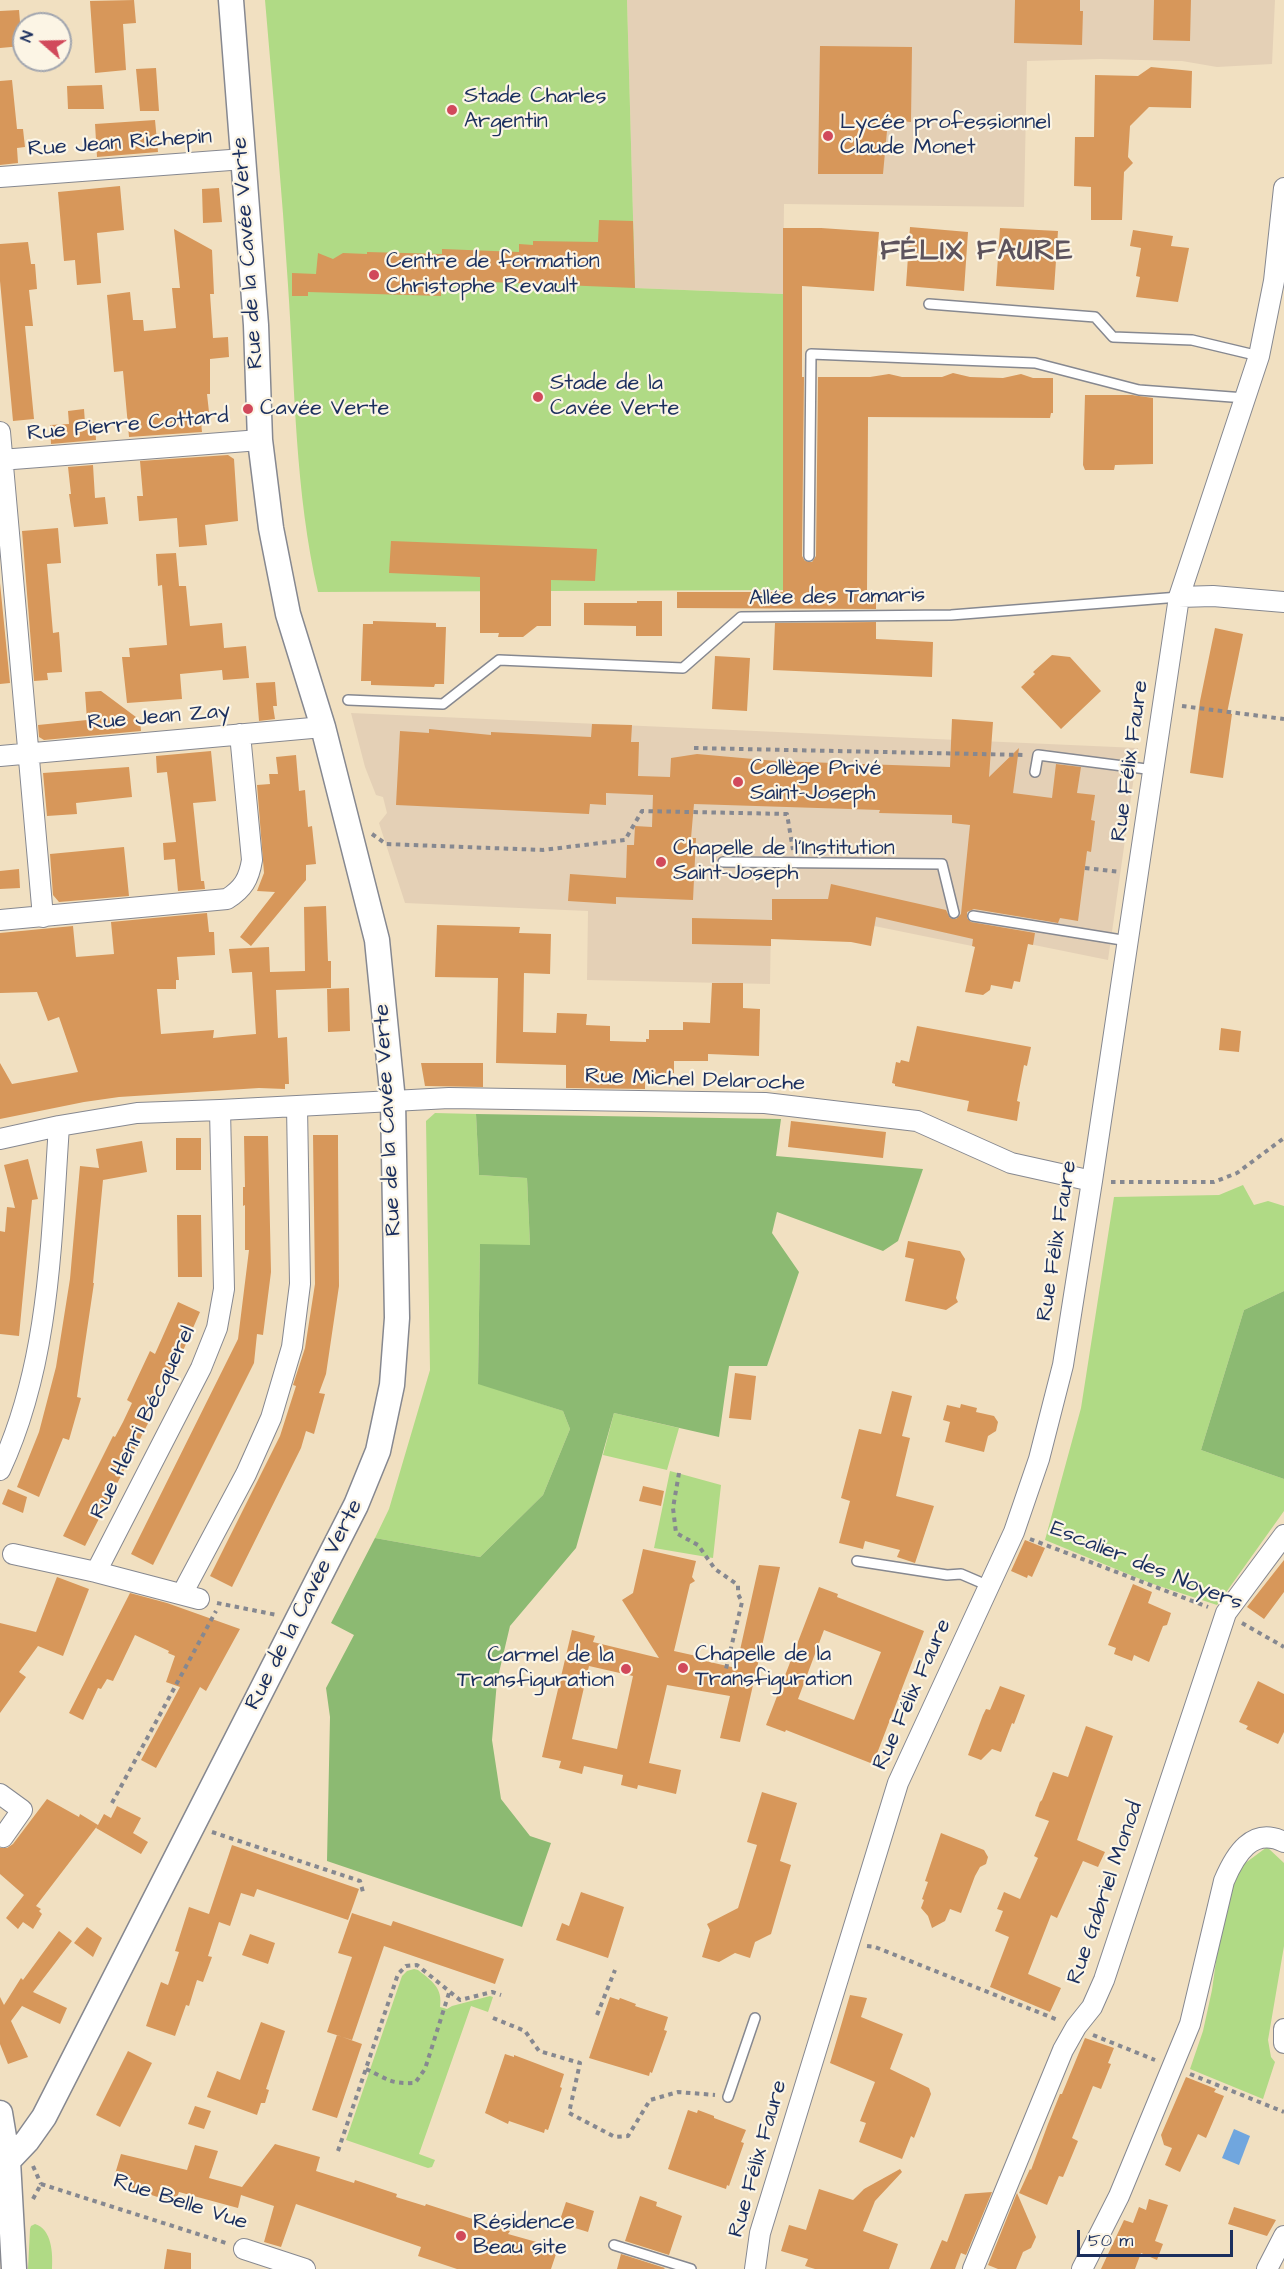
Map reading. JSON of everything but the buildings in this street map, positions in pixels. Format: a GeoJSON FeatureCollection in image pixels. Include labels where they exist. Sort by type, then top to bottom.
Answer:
{"type":"FeatureCollection","features":[{"type":"Feature","properties":{"kind":"street","name":"Rue de la Cavée Verte"},"geometry":{"type":"LineString","coordinates":[[8,2161],[44,2117],[356,1505],[378,1451],[392,1385],[397,1318],[393,1101],[377,940],[323,727],[288,614],[271,528],[260,440],[256,325],[231,0]]}},
{"type":"Feature","properties":{"kind":"street","name":"Rue Jean Richepin"},"geometry":{"type":"LineString","coordinates":[[0,177],[243,159]]}},
{"type":"Feature","properties":{"kind":"street","name":"Rue Félix Faure"},"geometry":{"type":"LineString","coordinates":[[755,2269],[760,2233],[898,1783],[1014,1532],[1039,1459],[1063,1365],[1179,597],[1259,356],[1274,281],[1284,188]]}},
{"type":"Feature","properties":{"kind":"street"},"geometry":{"type":"LineString","coordinates":[[0,432],[43,917]]}},
{"type":"Feature","properties":{"kind":"street","name":"Rue Pierre Cottard"},"geometry":{"type":"LineString","coordinates":[[1,460],[260,440]]}},
{"type":"Feature","properties":{"kind":"street"},"geometry":{"type":"LineString","coordinates":[[1179,597],[1213,596],[1284,602]]}},
{"type":"Feature","properties":{"kind":"street","name":"Rue Jean Zay"},"geometry":{"type":"LineString","coordinates":[[0,756],[323,727]]}},
{"type":"Feature","properties":{"kind":"street"},"geometry":{"type":"LineString","coordinates":[[0,920],[227,899],[240,891],[249,876],[252,860],[240,734]]}},
{"type":"Feature","properties":{"kind":"street","name":"Rue Michel Delaroche"},"geometry":{"type":"LineString","coordinates":[[0,1139],[137,1113],[448,1098],[765,1103],[916,1121],[1011,1163],[1092,1181]]}},
{"type":"Feature","properties":{"kind":"street"},"geometry":{"type":"LineString","coordinates":[[13,1554],[190,1596],[271,1418],[292,1347],[300,1284],[297,1106]]}},
{"type":"Feature","properties":{"kind":"street","name":"Rue Henri Bécquerel"},"geometry":{"type":"LineString","coordinates":[[96,1572],[201,1368],[217,1328],[224,1289],[220,1110]]}},
{"type":"Feature","properties":{"kind":"street"},"geometry":{"type":"LineString","coordinates":[[0,1470],[15,1439],[36,1363],[44,1309],[59,1126]]}},
{"type":"Feature","properties":{"kind":"street","name":"Rue Gabriel Monod"},"geometry":{"type":"LineString","coordinates":[[973,2269],[1063,2050],[1076,2027],[1092,2007],[1104,1980],[1226,1613],[1284,1535]]}},
{"type":"Feature","properties":{"kind":"street"},"geometry":{"type":"LineString","coordinates":[[0,1794],[22,1810],[3,1837],[0,1836]]}},
{"type":"Feature","properties":{"kind":"street"},"geometry":{"type":"LineString","coordinates":[[1082,2269],[1119,2196],[1190,2024],[1224,1881],[1231,1866],[1240,1851],[1254,1840],[1263,1837],[1275,1838],[1284,1842]]}},
{"type":"Feature","properties":{"kind":"street"},"geometry":{"type":"LineString","coordinates":[[1284,2029],[1284,2043]]}},
{"type":"Feature","properties":{"kind":"street"},"geometry":{"type":"LineString","coordinates":[[0,2113],[8,2161],[5,2195],[14,2269]]}},
{"type":"Feature","properties":{"kind":"street"},"geometry":{"type":"LineString","coordinates":[[1267,2269],[1284,2236]]}},
{"type":"Feature","properties":{"kind":"street","name":"Rue Belle Vue"},"geometry":{"type":"LineString","coordinates":[[244,2249],[304,2269]]}},
{"type":"Feature","properties":{"kind":"lane"},"geometry":{"type":"LineString","coordinates":[[929,304],[1095,317],[1113,337],[1192,340],[1259,356]]}},
{"type":"Feature","properties":{"kind":"lane"},"geometry":{"type":"LineString","coordinates":[[809,556],[811,354],[1035,363],[1139,390],[1245,398]]}},
{"type":"Feature","properties":{"kind":"lane","name":"Allée des Tamaris"},"geometry":{"type":"LineString","coordinates":[[348,700],[443,704],[499,660],[683,668],[741,616],[951,615],[1179,597]]}},
{"type":"Feature","properties":{"kind":"lane"},"geometry":{"type":"LineString","coordinates":[[1035,772],[1038,755],[1154,770]]}},
{"type":"Feature","properties":{"kind":"lane"},"geometry":{"type":"LineString","coordinates":[[723,862],[942,864],[954,913]]}},
{"type":"Feature","properties":{"kind":"lane"},"geometry":{"type":"LineString","coordinates":[[973,916],[1128,940]]}},
{"type":"Feature","properties":{"kind":"lane"},"geometry":{"type":"LineString","coordinates":[[857,1561],[947,1575],[962,1574],[988,1586]]}},
{"type":"Feature","properties":{"kind":"lane"},"geometry":{"type":"LineString","coordinates":[[728,2097],[755,2018]]}},
{"type":"Feature","properties":{"kind":"lane"},"geometry":{"type":"LineString","coordinates":[[614,2245],[691,2269]]}},
{"type":"Feature","properties":{"kind":"path"},"geometry":{"type":"LineString","coordinates":[[1163,704],[1284,719]]}},
{"type":"Feature","properties":{"kind":"path"},"geometry":{"type":"LineString","coordinates":[[694,748],[1038,755]]}},
{"type":"Feature","properties":{"kind":"path"},"geometry":{"type":"LineString","coordinates":[[345,815],[386,844],[543,850],[625,840],[642,811],[787,814],[795,862]]}},
{"type":"Feature","properties":{"kind":"path"},"geometry":{"type":"LineString","coordinates":[[1085,868],[1138,875]]}},
{"type":"Feature","properties":{"kind":"path"},"geometry":{"type":"LineString","coordinates":[[1127,1183],[1214,1182],[1237,1173],[1284,1138]]}},
{"type":"Feature","properties":{"kind":"path"},"geometry":{"type":"LineString","coordinates":[[679,1473],[673,1508],[676,1533],[698,1545],[715,1569],[738,1585],[738,1594],[742,1602],[725,1673]]}},
{"type":"Feature","properties":{"kind":"path","name":"Escalier des Noyers"},"geometry":{"type":"LineString","coordinates":[[1027,1538],[1149,1586],[1226,1613],[1284,1647]]}},
{"type":"Feature","properties":{"kind":"path"},"geometry":{"type":"LineString","coordinates":[[112,1803],[220,1604],[268,1614]]}},
{"type":"Feature","properties":{"kind":"path"},"geometry":{"type":"LineString","coordinates":[[194,1826],[360,1881],[363,1892]]}},
{"type":"Feature","properties":{"kind":"path"},"geometry":{"type":"LineString","coordinates":[[875,1947],[1056,2020]]}},
{"type":"Feature","properties":{"kind":"path"},"geometry":{"type":"LineString","coordinates":[[338,2151],[398,1974],[406,1966],[417,1965],[460,2000],[492,1992],[501,1995]]}},
{"type":"Feature","properties":{"kind":"path"},"geometry":{"type":"LineString","coordinates":[[597,2015],[615,1970]]}},
{"type":"Feature","properties":{"kind":"path"},"geometry":{"type":"LineString","coordinates":[[366,2068],[382,2079],[400,2084],[415,2083],[425,2069],[449,1992]]}},
{"type":"Feature","properties":{"kind":"path"},"geometry":{"type":"LineString","coordinates":[[493,2018],[525,2031],[539,2051],[580,2063],[568,2113],[615,2137],[628,2136],[651,2100],[678,2092],[728,2097]]}},
{"type":"Feature","properties":{"kind":"path"},"geometry":{"type":"LineString","coordinates":[[1093,2035],[1156,2060]]}},
{"type":"Feature","properties":{"kind":"path"},"geometry":{"type":"LineString","coordinates":[[1192,2074],[1284,2112]]}},
{"type":"Feature","properties":{"kind":"path","name":"Rue Belle Vue"},"geometry":{"type":"LineString","coordinates":[[41,2184],[244,2249]]}},
{"type":"Feature","properties":{"kind":"shaded area","name":"Lycée professionnel Claude Monet"},"geometry":{"type":"Polygon","coordinates":[[[627,0],[1275,0],[1272,64],[1217,67],[1182,61],[1100,59],[1027,61],[1024,207],[784,204],[783,294],[635,288],[627,0]]]}},
{"type":"Feature","properties":{"kind":"shaded area"},"geometry":{"type":"Polygon","coordinates":[[[351,713],[1138,748],[1108,960],[975,933],[972,946],[845,920],[771,919],[770,984],[587,980],[588,911],[405,903],[379,823],[387,813],[383,797],[376,795],[365,767],[351,713]]]}},
{"type":"Feature","properties":{"kind":"green space"},"geometry":{"type":"Polygon","coordinates":[[[265,0],[627,0],[635,288],[783,294],[783,590],[318,592],[310,554],[300,478],[283,214],[265,0]]]}},
{"type":"Feature","properties":{"kind":"green space"},"geometry":{"type":"Polygon","coordinates":[[[435,1113],[476,1114],[479,1175],[527,1178],[530,1245],[480,1245],[478,1383],[563,1411],[570,1429],[543,1495],[480,1557],[375,1538],[389,1509],[430,1370],[426,1121],[435,1113]]]}},
{"type":"Feature","properties":{"kind":"green space"},"geometry":{"type":"Polygon","coordinates":[[[476,1114],[781,1119],[776,1156],[923,1169],[898,1241],[883,1251],[777,1212],[772,1233],[799,1272],[767,1366],[729,1366],[719,1437],[614,1413],[576,1548],[510,1626],[497,1681],[492,1740],[501,1799],[530,1836],[551,1843],[522,1927],[327,1861],[330,1717],[326,1688],[354,1635],[331,1623],[375,1538],[480,1557],[543,1495],[570,1429],[563,1411],[478,1384],[480,1244],[530,1245],[527,1178],[479,1175],[476,1114]]]}},
{"type":"Feature","properties":{"kind":"green space"},"geometry":{"type":"Polygon","coordinates":[[[1243,1185],[1254,1205],[1268,1201],[1284,1206],[1284,1291],[1244,1310],[1201,1450],[1284,1479],[1284,1511],[1217,1605],[1150,1583],[1045,1540],[1081,1408],[1114,1197],[1219,1195],[1243,1185]]]}},
{"type":"Feature","properties":{"kind":"green space"},"geometry":{"type":"Polygon","coordinates":[[[1284,1291],[1284,1479],[1201,1450],[1244,1310],[1284,1291]]]}},
{"type":"Feature","properties":{"kind":"green space"},"geometry":{"type":"Polygon","coordinates":[[[614,1413],[679,1428],[667,1470],[603,1455],[614,1413]]]}},
{"type":"Feature","properties":{"kind":"green space"},"geometry":{"type":"Polygon","coordinates":[[[670,1471],[721,1485],[713,1558],[654,1548],[670,1471]]]}},
{"type":"Feature","properties":{"kind":"green space"},"geometry":{"type":"Polygon","coordinates":[[[1267,1847],[1284,1863],[1284,1946],[1268,2040],[1271,2057],[1275,2062],[1263,2099],[1190,2069],[1203,2031],[1212,1990],[1223,1911],[1240,1867],[1267,1847]]]}},
{"type":"Feature","properties":{"kind":"green space"},"geometry":{"type":"Polygon","coordinates":[[[414,1969],[435,1985],[440,1995],[440,2007],[447,2009],[493,1997],[488,2012],[471,2006],[419,2154],[435,2160],[432,2167],[428,2168],[346,2140],[402,1976],[414,1969]]]}},
{"type":"Feature","properties":{"kind":"green space"},"geometry":{"type":"Polygon","coordinates":[[[35,2224],[41,2227],[48,2236],[52,2249],[52,2269],[28,2269],[30,2229],[35,2224]]]}},
{"type":"Feature","properties":{"kind":"water"},"geometry":{"type":"Polygon","coordinates":[[[1234,2129],[1250,2136],[1239,2165],[1222,2158],[1234,2129]]]}},
{"type":"Feature","properties":{"kind":"place","name":"Stade Charles Argentin"},"geometry":{"type":"Point","coordinates":[452,110]}},
{"type":"Feature","properties":{"kind":"place","name":"Lycée professionnel Claude Monet"},"geometry":{"type":"Point","coordinates":[828,136]}},
{"type":"Feature","properties":{"kind":"place","name":"Centre de formation Christophe Revault"},"geometry":{"type":"Point","coordinates":[374,275]}},
{"type":"Feature","properties":{"kind":"place","name":"Stade de la Cavée Verte"},"geometry":{"type":"Point","coordinates":[538,397]}},
{"type":"Feature","properties":{"kind":"place","name":"Cavée Verte"},"geometry":{"type":"Point","coordinates":[248,409]}},
{"type":"Feature","properties":{"kind":"place","name":"Collège Privé Saint-Joseph"},"geometry":{"type":"Point","coordinates":[738,782]}},
{"type":"Feature","properties":{"kind":"place","name":"Chapelle de l'Institution Saint-Joseph"},"geometry":{"type":"Point","coordinates":[661,862]}},
{"type":"Feature","properties":{"kind":"place","name":"Chapelle de la Transfiguration"},"geometry":{"type":"Point","coordinates":[683,1668]}},
{"type":"Feature","properties":{"kind":"place","name":"Carmel de la Transfiguration"},"geometry":{"type":"Point","coordinates":[626,1669]}},
{"type":"Feature","properties":{"kind":"place","name":"Résidence Beau site"},"geometry":{"type":"Point","coordinates":[461,2236]}},
{"type":"Feature","properties":{"kind":"district","name":"FÉLIX FAURE"},"geometry":{"type":"Point","coordinates":[977,253]}}]}
